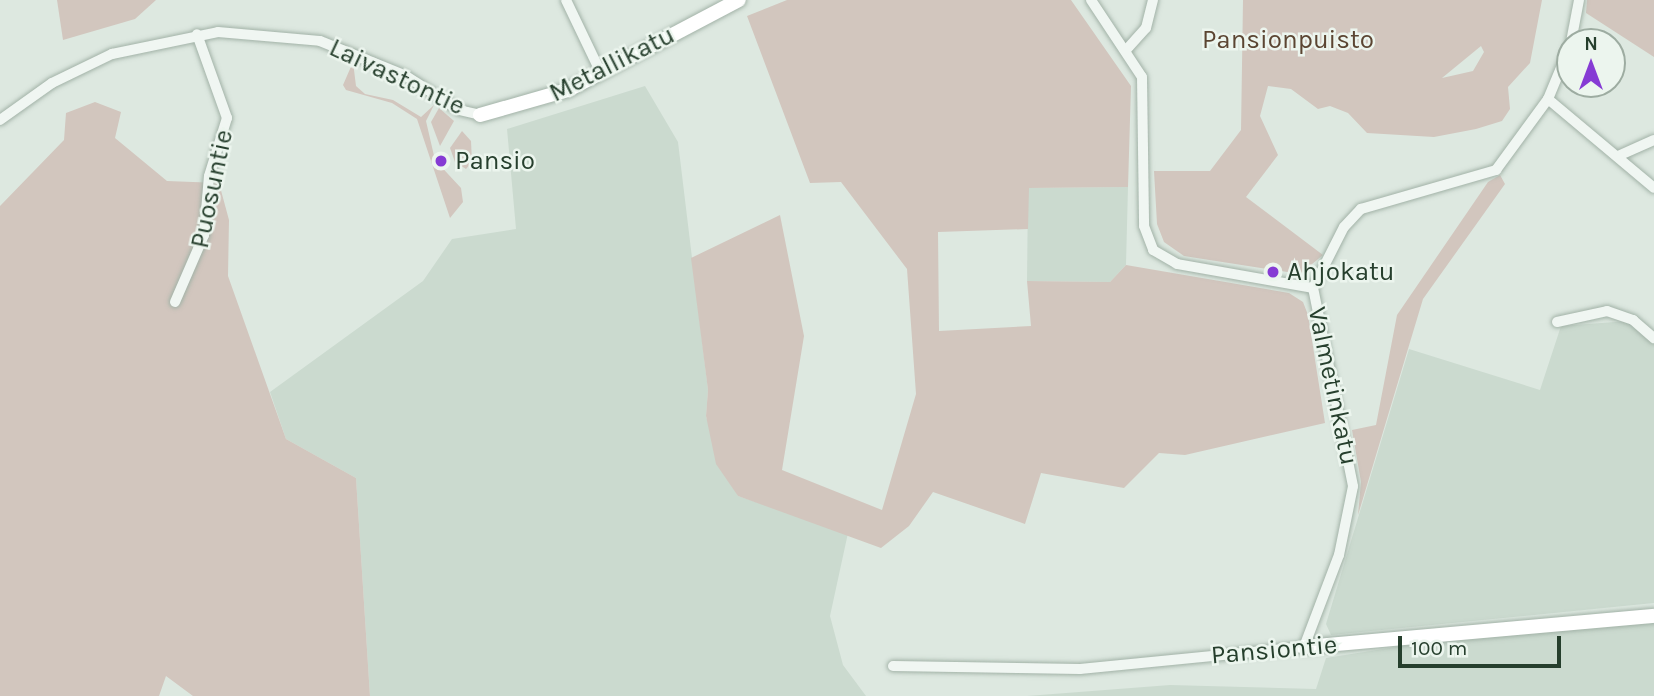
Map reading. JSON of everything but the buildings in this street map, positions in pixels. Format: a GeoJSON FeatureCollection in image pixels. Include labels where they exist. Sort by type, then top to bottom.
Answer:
{"type":"FeatureCollection","features":[{"type":"Feature","properties":{"kind":"street"},"geometry":{"type":"LineString","coordinates":[[566,0],[601,73]]}},
{"type":"Feature","properties":{"kind":"street","name":"Metallikatu"},"geometry":{"type":"LineString","coordinates":[[480,115],[529,104],[601,73],[739,0]]}},
{"type":"Feature","properties":{"kind":"street"},"geometry":{"type":"LineString","coordinates":[[1091,0],[1127,49],[1142,77],[1144,226],[1153,250],[1177,264],[1313,288]]}},
{"type":"Feature","properties":{"kind":"street"},"geometry":{"type":"LineString","coordinates":[[1127,49],[1146,28],[1153,0]]}},
{"type":"Feature","properties":{"kind":"street","name":"Valmetinkatu"},"geometry":{"type":"LineString","coordinates":[[1574,28],[1580,0]]}},
{"type":"Feature","properties":{"kind":"street","name":"Laivastontie"},"geometry":{"type":"LineString","coordinates":[[0,120],[52,83],[112,54],[197,34],[248,32],[320,41],[406,76],[459,110],[480,115]]}},
{"type":"Feature","properties":{"kind":"street","name":"Puosuntie"},"geometry":{"type":"LineString","coordinates":[[175,302],[204,235],[209,176],[227,118],[197,34]]}},
{"type":"Feature","properties":{"kind":"street","name":"Valmetinkatu"},"geometry":{"type":"LineString","coordinates":[[1304,646],[1339,555],[1353,486],[1313,288],[1344,227],[1362,209],[1496,170],[1548,99],[1556,79]]}},
{"type":"Feature","properties":{"kind":"street"},"geometry":{"type":"LineString","coordinates":[[1548,99],[1654,188]]}},
{"type":"Feature","properties":{"kind":"street"},"geometry":{"type":"LineString","coordinates":[[1618,156],[1654,139]]}},
{"type":"Feature","properties":{"kind":"street"},"geometry":{"type":"LineString","coordinates":[[1557,323],[1607,312],[1633,320],[1654,338]]}},
{"type":"Feature","properties":{"kind":"street","name":"Pansiontie"},"geometry":{"type":"LineString","coordinates":[[893,666],[1080,669],[1304,646],[1654,616]]}},
{"type":"Feature","properties":{"kind":"shaded area"},"geometry":{"type":"Polygon","coordinates":[[[645,86],[678,142],[708,390],[706,417],[738,496],[848,533],[830,616],[843,665],[866,696],[370,696],[356,478],[286,439],[270,392],[423,281],[452,239],[516,229],[507,129],[645,86]]]}},
{"type":"Feature","properties":{"kind":"shaded area"},"geometry":{"type":"Polygon","coordinates":[[[1128,187],[1126,265],[1110,282],[1027,281],[1028,188],[1128,187]]]}},
{"type":"Feature","properties":{"kind":"shaded area"},"geometry":{"type":"Polygon","coordinates":[[[1628,321],[1654,343],[1654,603],[1331,635],[1326,624],[1409,349],[1540,390],[1561,326],[1628,321]]]}},
{"type":"Feature","properties":{"kind":"shaded area"},"geometry":{"type":"Polygon","coordinates":[[[1654,623],[1654,696],[1027,696],[1170,685],[1316,689],[1326,658],[1421,643],[1654,623]]]}},
{"type":"Feature","properties":{"kind":"green space"},"geometry":{"type":"Polygon","coordinates":[[[57,0],[156,0],[135,19],[63,40],[57,0]]]}},
{"type":"Feature","properties":{"kind":"green space"},"geometry":{"type":"Polygon","coordinates":[[[787,0],[1071,0],[1131,86],[1128,187],[1029,188],[1028,229],[938,232],[939,331],[1031,326],[1027,281],[1110,282],[1126,265],[1289,293],[1303,302],[1308,315],[1325,423],[1185,455],[1159,453],[1124,488],[1041,473],[1025,524],[933,492],[909,526],[881,548],[738,496],[716,464],[706,416],[708,390],[691,258],[780,215],[804,336],[782,470],[882,510],[916,394],[907,269],[841,182],[810,183],[747,16],[787,0]]]}},
{"type":"Feature","properties":{"kind":"green space","name":"Pansionpuisto"},"geometry":{"type":"Polygon","coordinates":[[[1243,0],[1542,0],[1530,63],[1508,87],[1510,109],[1502,121],[1434,137],[1367,133],[1348,113],[1330,106],[1318,109],[1291,89],[1268,86],[1260,116],[1278,155],[1246,197],[1323,255],[1300,274],[1184,256],[1164,242],[1157,224],[1154,171],[1210,171],[1241,130],[1243,0]],[[1481,46],[1442,78],[1473,71],[1484,52],[1481,46]]]}},
{"type":"Feature","properties":{"kind":"green space"},"geometry":{"type":"Polygon","coordinates":[[[1587,0],[1654,0],[1654,57],[1626,39],[1626,28],[1609,28],[1586,13],[1587,0]]]}},
{"type":"Feature","properties":{"kind":"green space"},"geometry":{"type":"Polygon","coordinates":[[[353,62],[356,86],[365,94],[393,100],[421,117],[434,105],[426,121],[435,160],[461,188],[463,202],[450,218],[417,119],[392,103],[346,90],[343,85],[353,62]]]}},
{"type":"Feature","properties":{"kind":"green space"},"geometry":{"type":"Polygon","coordinates":[[[95,102],[121,112],[115,138],[167,181],[219,183],[229,220],[228,276],[286,439],[356,478],[370,696],[193,696],[166,676],[159,696],[0,696],[0,206],[64,140],[66,113],[95,102]]]}},
{"type":"Feature","properties":{"kind":"green space"},"geometry":{"type":"Polygon","coordinates":[[[439,108],[454,121],[440,146],[431,122],[439,108]]]}},
{"type":"Feature","properties":{"kind":"green space"},"geometry":{"type":"Polygon","coordinates":[[[462,131],[471,141],[472,162],[466,169],[455,162],[450,148],[462,131]]]}},
{"type":"Feature","properties":{"kind":"green space"},"geometry":{"type":"Polygon","coordinates":[[[1500,175],[1505,184],[1423,299],[1358,515],[1361,482],[1352,430],[1376,425],[1397,315],[1488,182],[1500,175]]]}},
{"type":"Feature","properties":{"kind":"place","name":"Pansio"},"geometry":{"type":"Point","coordinates":[441,161]}},
{"type":"Feature","properties":{"kind":"place","name":"Ahjokatu"},"geometry":{"type":"Point","coordinates":[1273,272]}}]}
